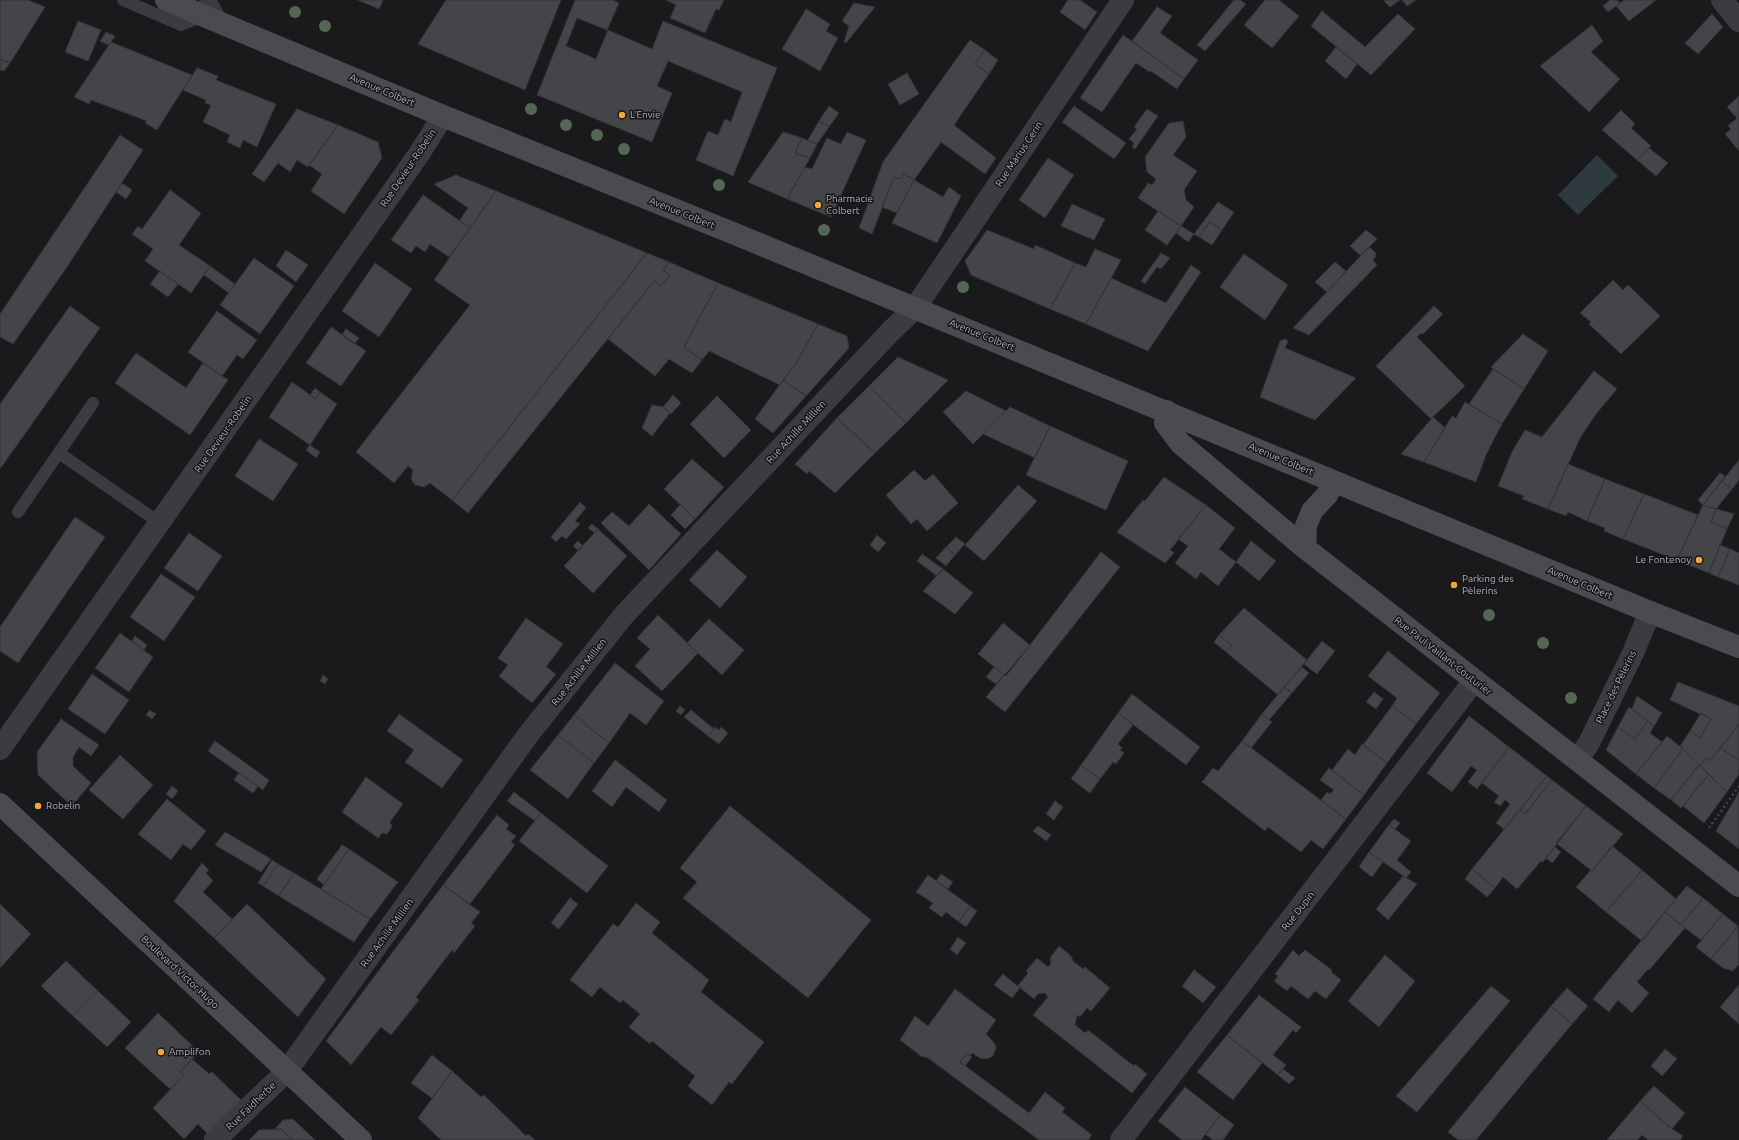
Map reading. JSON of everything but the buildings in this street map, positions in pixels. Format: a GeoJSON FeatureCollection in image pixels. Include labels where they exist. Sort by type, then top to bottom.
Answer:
{"type":"FeatureCollection","features":[{"type":"Feature","properties":{"kind":"street","name":"Avenue Colbert"},"geometry":{"type":"LineString","coordinates":[[166,0],[204,8],[224,24],[443,116],[1167,411],[1334,482],[1417,514],[1650,612],[1739,647]]}},
{"type":"Feature","properties":{"kind":"street","name":"Rue Marius Gerin"},"geometry":{"type":"LineString","coordinates":[[915,308],[1123,0]]}},
{"type":"Feature","properties":{"kind":"street"},"geometry":{"type":"LineString","coordinates":[[1722,0],[1739,20]]}},
{"type":"Feature","properties":{"kind":"street"},"geometry":{"type":"LineString","coordinates":[[1732,0],[1739,8]]}},
{"type":"Feature","properties":{"kind":"street","name":"Rue Devieur-Robelin"},"geometry":{"type":"LineString","coordinates":[[0,749],[419,154],[443,116]]}},
{"type":"Feature","properties":{"kind":"street","name":"Rue Achille Millien"},"geometry":{"type":"LineString","coordinates":[[286,1072],[528,735],[624,615],[890,332],[915,308]]}},
{"type":"Feature","properties":{"kind":"street","name":"Rue Paul Vaillant-Couturier"},"geometry":{"type":"LineString","coordinates":[[1167,411],[1166,423],[1180,443],[1305,548],[1739,886]]}},
{"type":"Feature","properties":{"kind":"street"},"geometry":{"type":"LineString","coordinates":[[1305,548],[1306,526],[1312,511],[1326,495],[1334,482]]}},
{"type":"Feature","properties":{"kind":"street","name":"Place des Pèlerins"},"geometry":{"type":"LineString","coordinates":[[1577,760],[1589,743],[1633,653],[1650,612]]}},
{"type":"Feature","properties":{"kind":"street","name":"Rue Dupin"},"geometry":{"type":"LineString","coordinates":[[1121,1140],[1474,681]]}},
{"type":"Feature","properties":{"kind":"street","name":"Boulevard Victor Hugo"},"geometry":{"type":"LineString","coordinates":[[0,804],[286,1072],[361,1140]]}},
{"type":"Feature","properties":{"kind":"street","name":"Rue Faidherbe"},"geometry":{"type":"LineString","coordinates":[[215,1140],[286,1072]]}},
{"type":"Feature","properties":{"kind":"lane"},"geometry":{"type":"LineString","coordinates":[[123,0],[181,25],[204,8]]}},
{"type":"Feature","properties":{"kind":"lane"},"geometry":{"type":"LineString","coordinates":[[18,512],[93,403]]}},
{"type":"Feature","properties":{"kind":"lane"},"geometry":{"type":"LineString","coordinates":[[59,453],[160,523]]}},
{"type":"Feature","properties":{"kind":"path"},"geometry":{"type":"LineString","coordinates":[[1693,850],[1739,786]]}},
{"type":"Feature","properties":{"kind":"shaded area"},"geometry":{"type":"Polygon","coordinates":[[[1597,155],[1618,176],[1578,215],[1558,195],[1597,155]]]}},
{"type":"Feature","properties":{"kind":"place","name":"L'Envie"},"geometry":{"type":"Point","coordinates":[622,115]}},
{"type":"Feature","properties":{"kind":"place","name":"Pharmacie Colbert"},"geometry":{"type":"Point","coordinates":[818,205]}},
{"type":"Feature","properties":{"kind":"place","name":"Le Fontenoy"},"geometry":{"type":"Point","coordinates":[1699,560]}},
{"type":"Feature","properties":{"kind":"place","name":"Parking des Pèlerins"},"geometry":{"type":"Point","coordinates":[1454,585]}},
{"type":"Feature","properties":{"kind":"place","name":"Robelin"},"geometry":{"type":"Point","coordinates":[38,806]}},
{"type":"Feature","properties":{"kind":"place","name":"Amplifon"},"geometry":{"type":"Point","coordinates":[161,1052]}}]}
